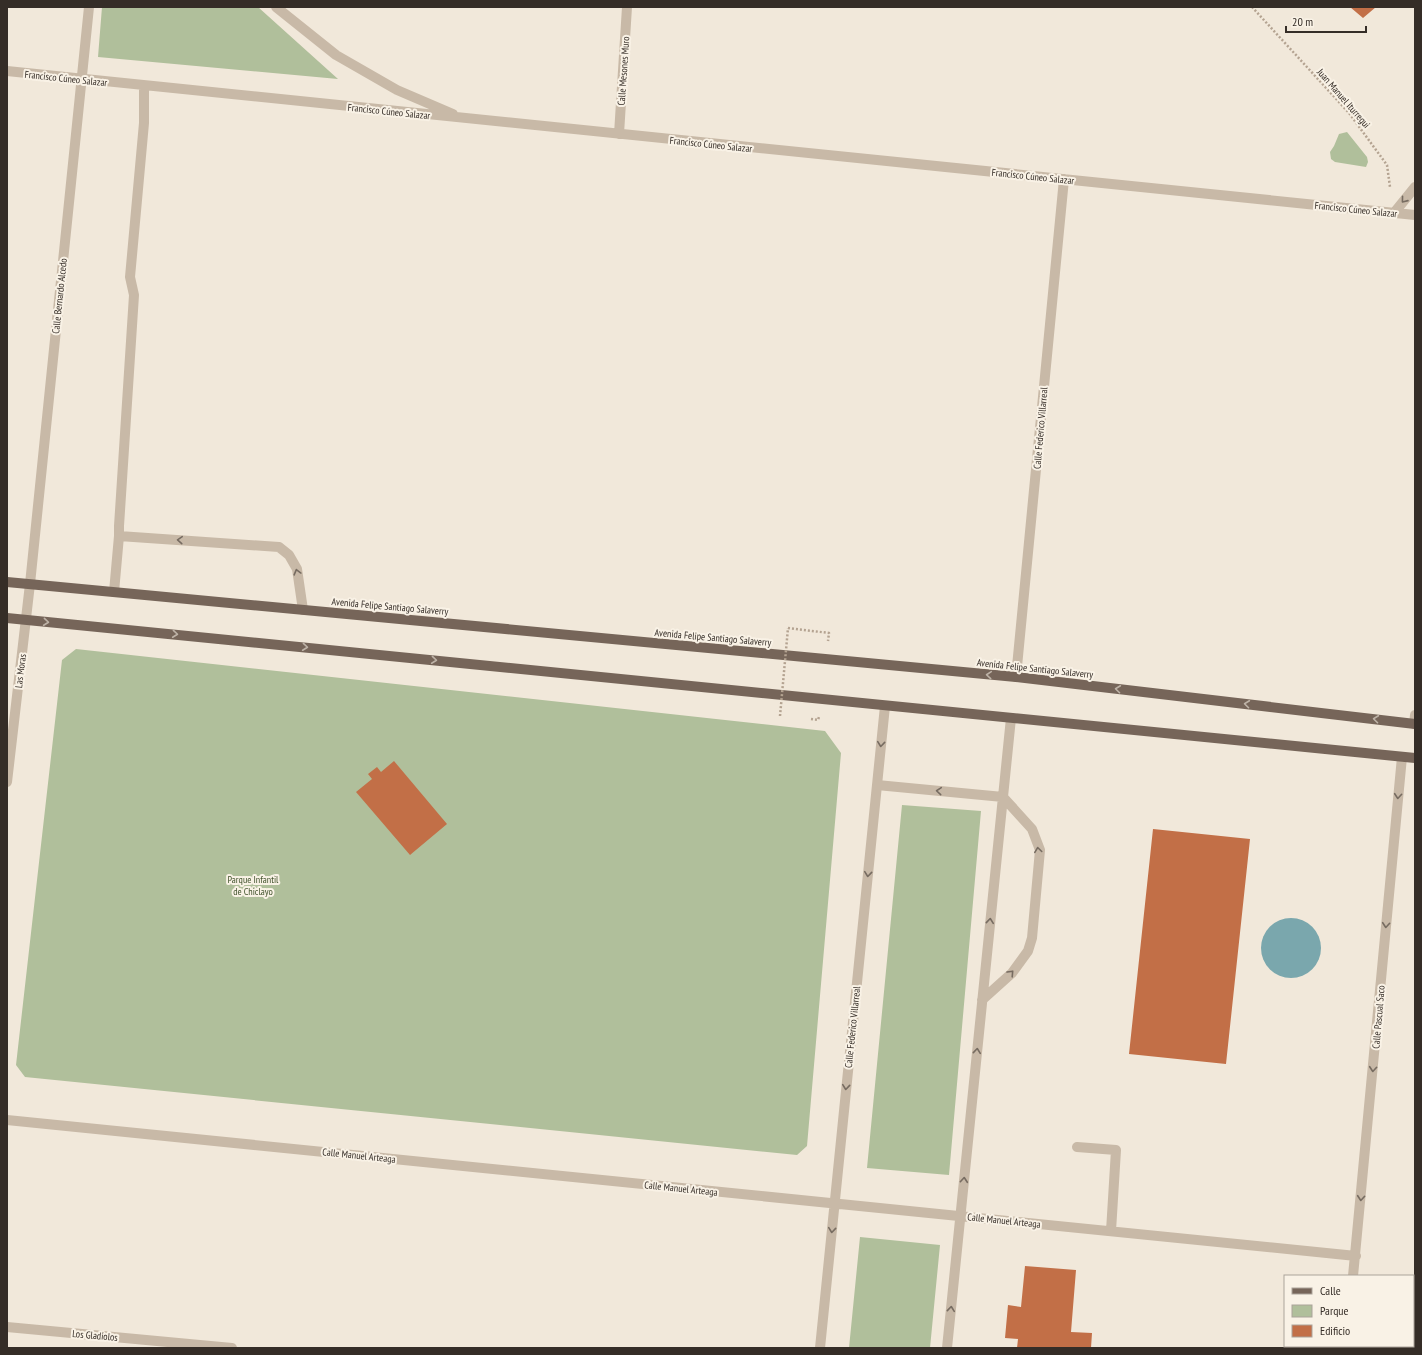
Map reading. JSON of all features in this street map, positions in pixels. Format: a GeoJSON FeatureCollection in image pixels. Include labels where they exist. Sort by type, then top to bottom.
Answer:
{"type":"FeatureCollection","features":[{"type":"Feature","properties":{"kind":"main road","name":"Avenida Felipe Santiago Salaverry"},"geometry":{"type":"LineString","coordinates":[[7,582],[1016,677],[1415,721]]}},
{"type":"Feature","properties":{"kind":"main road"},"geometry":{"type":"LineString","coordinates":[[7,618],[1415,758]]}},
{"type":"Feature","properties":{"kind":"street","name":"Calle Bernardo Alcedo"},"geometry":{"type":"LineString","coordinates":[[30,584],[89,7]]}},
{"type":"Feature","properties":{"kind":"street"},"geometry":{"type":"LineString","coordinates":[[276,7],[336,55],[397,90],[462,118]]}},
{"type":"Feature","properties":{"kind":"street","name":"Calle Mesones Muro"},"geometry":{"type":"LineString","coordinates":[[619,134],[627,7]]}},
{"type":"Feature","properties":{"kind":"street","name":"Francisco Cúneo Salazar"},"geometry":{"type":"LineString","coordinates":[[7,71],[1415,215]]}},
{"type":"Feature","properties":{"kind":"street"},"geometry":{"type":"LineString","coordinates":[[114,592],[119,536],[134,295],[130,276],[144,123],[144,86]]}},
{"type":"Feature","properties":{"kind":"street","name":"Calle Federico Villarreal"},"geometry":{"type":"LineString","coordinates":[[1016,677],[1064,180]]}},
{"type":"Feature","properties":{"kind":"street"},"geometry":{"type":"LineString","coordinates":[[1394,213],[1415,187]]}},
{"type":"Feature","properties":{"kind":"street"},"geometry":{"type":"LineString","coordinates":[[119,536],[279,547],[289,555],[297,569],[303,610]]}},
{"type":"Feature","properties":{"kind":"street","name":"Las Moras"},"geometry":{"type":"LineString","coordinates":[[7,782],[30,584]]}},
{"type":"Feature","properties":{"kind":"street","name":"Calle Federico Villarreal"},"geometry":{"type":"LineString","coordinates":[[820,1348],[885,706]]}},
{"type":"Feature","properties":{"kind":"street"},"geometry":{"type":"LineString","coordinates":[[947,1348],[1011,718]]}},
{"type":"Feature","properties":{"kind":"street","name":"Calle Pascual Saco"},"geometry":{"type":"LineString","coordinates":[[1353,1275],[1402,757]]}},
{"type":"Feature","properties":{"kind":"street"},"geometry":{"type":"LineString","coordinates":[[877,786],[1003,796],[1032,829],[1040,850],[1032,938],[1028,951],[1012,972],[982,1000]]}},
{"type":"Feature","properties":{"kind":"street","name":"Calle Manuel Arteaga"},"geometry":{"type":"LineString","coordinates":[[7,1120],[1356,1256]]}},
{"type":"Feature","properties":{"kind":"street"},"geometry":{"type":"LineString","coordinates":[[1077,1147],[1116,1150],[1111,1231]]}},
{"type":"Feature","properties":{"kind":"street","name":"Los Gladiolos"},"geometry":{"type":"LineString","coordinates":[[7,1327],[232,1348]]}},
{"type":"Feature","properties":{"kind":"path","name":"Juan Manuel Iturregui"},"geometry":{"type":"LineString","coordinates":[[1252,7],[1349,113],[1387,165],[1394,213]]}},
{"type":"Feature","properties":{"kind":"path"},"geometry":{"type":"LineString","coordinates":[[780,716],[788,628],[829,632]]}},
{"type":"Feature","properties":{"kind":"green space"},"geometry":{"type":"Polygon","coordinates":[[[102,7],[258,7],[338,79],[98,57],[102,7]]]}},
{"type":"Feature","properties":{"kind":"green space"},"geometry":{"type":"Polygon","coordinates":[[[1347,132],[1367,157],[1368,162],[1366,167],[1335,162],[1331,159],[1330,152],[1339,134],[1347,132]]]}},
{"type":"Feature","properties":{"kind":"green space","name":"Parque Infantil de Chiclayo"},"geometry":{"type":"Polygon","coordinates":[[[76,649],[825,731],[841,753],[807,1146],[797,1155],[25,1077],[16,1065],[62,660],[76,649]]]}},
{"type":"Feature","properties":{"kind":"green space"},"geometry":{"type":"Polygon","coordinates":[[[902,805],[981,811],[949,1175],[867,1168],[902,805]]]}},
{"type":"Feature","properties":{"kind":"green space"},"geometry":{"type":"Polygon","coordinates":[[[860,1237],[940,1245],[930,1348],[849,1348],[860,1237]]]}},
{"type":"Feature","properties":{"kind":"water"},"geometry":{"type":"Polygon","coordinates":[[[1291,918],[1308,923],[1316,931],[1321,948],[1316,965],[1308,973],[1291,978],[1274,973],[1266,965],[1261,948],[1266,931],[1274,923],[1291,918]]]}},
{"type":"Feature","properties":{"kind":"building"},"geometry":{"type":"Polygon","coordinates":[[[1350,7],[1376,7],[1363,18],[1350,7]]]}},
{"type":"Feature","properties":{"kind":"building"},"geometry":{"type":"Polygon","coordinates":[[[394,761],[447,824],[410,855],[356,792],[372,779],[368,774],[377,767],[381,772],[394,761]]]}},
{"type":"Feature","properties":{"kind":"building"},"geometry":{"type":"Polygon","coordinates":[[[1153,829],[1250,839],[1226,1064],[1129,1054],[1153,829]]]}},
{"type":"Feature","properties":{"kind":"building"},"geometry":{"type":"Polygon","coordinates":[[[1025,1266],[1076,1270],[1071,1332],[1092,1333],[1091,1348],[1017,1348],[1018,1339],[1005,1338],[1008,1305],[1021,1307],[1025,1266]]]}}]}
